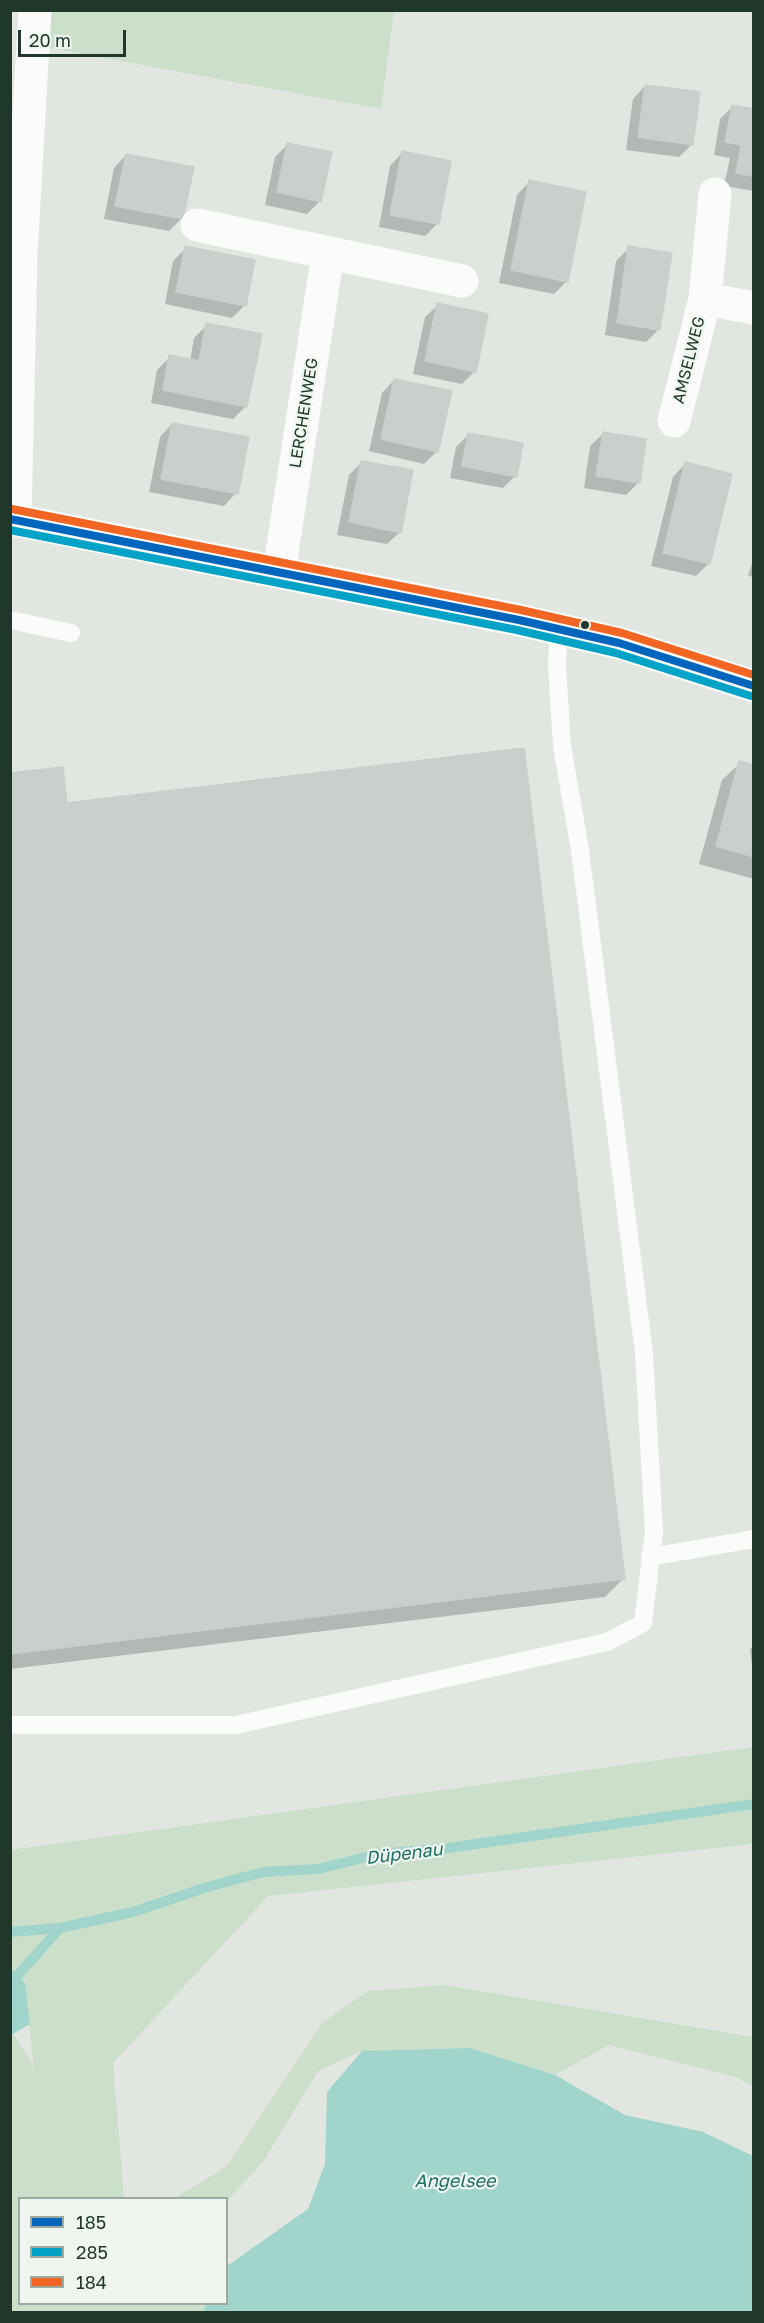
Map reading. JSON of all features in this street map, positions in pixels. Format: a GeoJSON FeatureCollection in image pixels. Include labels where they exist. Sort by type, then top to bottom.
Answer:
{"type":"FeatureCollection","features":[{"type":"Feature","properties":{"kind":"street"},"geometry":{"type":"LineString","coordinates":[[35,10],[21,255],[13,519],[559,629],[619,643],[753,686]]}},
{"type":"Feature","properties":{"kind":"street","name":"AMSELWEG"},"geometry":{"type":"LineString","coordinates":[[674,421],[705,299],[715,194]]}},
{"type":"Feature","properties":{"kind":"street"},"geometry":{"type":"LineString","coordinates":[[197,225],[462,281]]}},
{"type":"Feature","properties":{"kind":"street","name":"LERCHENWEG"},"geometry":{"type":"LineString","coordinates":[[279,572],[328,253]]}},
{"type":"Feature","properties":{"kind":"street","name":"AMSELWEG"},"geometry":{"type":"LineString","coordinates":[[705,299],[753,308]]}},
{"type":"Feature","properties":{"kind":"lane"},"geometry":{"type":"LineString","coordinates":[[10,620],[71,633]]}},
{"type":"Feature","properties":{"kind":"lane"},"geometry":{"type":"LineString","coordinates":[[10,1725],[236,1725],[607,1642],[643,1623],[654,1532],[644,1353],[580,850],[562,746],[557,664],[559,629]]}},
{"type":"Feature","properties":{"kind":"lane"},"geometry":{"type":"LineString","coordinates":[[650,1557],[753,1539]]}},
{"type":"Feature","properties":{"kind":"green space"},"geometry":{"type":"Polygon","coordinates":[[[47,11],[394,11],[381,109],[45,47],[47,11]]]}},
{"type":"Feature","properties":{"kind":"green space"},"geometry":{"type":"Polygon","coordinates":[[[753,1747],[753,1844],[268,1896],[113,2063],[124,2197],[18,2197],[18,2305],[206,2305],[203,2312],[11,2312],[11,2035],[13,2033],[34,2071],[25,1983],[13,1970],[11,1971],[10,1850],[753,1747]]]}},
{"type":"Feature","properties":{"kind":"green space"},"geometry":{"type":"Polygon","coordinates":[[[445,1985],[753,2037],[753,2086],[736,2077],[609,2045],[555,2075],[470,2048],[362,2051],[318,2071],[263,2162],[228,2200],[228,2197],[177,2197],[226,2167],[322,2023],[368,1991],[445,1985]]]}},
{"type":"Feature","properties":{"kind":"water"},"geometry":{"type":"Polygon","coordinates":[[[13,1970],[25,1983],[30,2024],[11,2035],[10,1971],[13,1970]]]}},
{"type":"Feature","properties":{"kind":"water","name":"Angelsee"},"geometry":{"type":"Polygon","coordinates":[[[470,2048],[555,2075],[625,2115],[703,2132],[753,2156],[753,2312],[203,2312],[206,2305],[228,2305],[228,2265],[308,2209],[325,2164],[327,2092],[362,2051],[470,2048]]]}},
{"type":"Feature","properties":{"kind":"building"},"geometry":{"type":"Polygon","coordinates":[[[645,85],[700,92],[693,145],[638,137],[645,85]]]}},
{"type":"Feature","properties":{"kind":"building"},"geometry":{"type":"Polygon","coordinates":[[[732,105],[754,109],[754,176],[736,173],[741,145],[725,142],[732,105]]]}},
{"type":"Feature","properties":{"kind":"building"},"geometry":{"type":"Polygon","coordinates":[[[287,143],[332,152],[321,202],[277,192],[287,143]]]}},
{"type":"Feature","properties":{"kind":"building"},"geometry":{"type":"Polygon","coordinates":[[[402,151],[451,161],[439,224],[390,215],[402,151]]]}},
{"type":"Feature","properties":{"kind":"building"},"geometry":{"type":"Polygon","coordinates":[[[126,154],[194,167],[183,219],[115,206],[126,154]]]}},
{"type":"Feature","properties":{"kind":"building"},"geometry":{"type":"Polygon","coordinates":[[[529,180],[586,192],[568,282],[511,270],[529,180]]]}},
{"type":"Feature","properties":{"kind":"building"},"geometry":{"type":"Polygon","coordinates":[[[185,246],[255,260],[246,306],[176,292],[185,246]]]}},
{"type":"Feature","properties":{"kind":"building"},"geometry":{"type":"Polygon","coordinates":[[[628,246],[672,253],[660,330],[617,323],[628,246]]]}},
{"type":"Feature","properties":{"kind":"building"},"geometry":{"type":"Polygon","coordinates":[[[437,303],[488,314],[476,372],[425,361],[437,303]]]}},
{"type":"Feature","properties":{"kind":"building"},"geometry":{"type":"Polygon","coordinates":[[[206,323],[262,334],[247,407],[163,390],[169,355],[199,361],[206,323]]]}},
{"type":"Feature","properties":{"kind":"building"},"geometry":{"type":"Polygon","coordinates":[[[394,379],[452,391],[438,452],[381,439],[394,379]]]}},
{"type":"Feature","properties":{"kind":"building"},"geometry":{"type":"Polygon","coordinates":[[[172,423],[249,437],[238,494],[161,479],[172,423]]]}},
{"type":"Feature","properties":{"kind":"building"},"geometry":{"type":"Polygon","coordinates":[[[603,432],[646,439],[640,483],[596,476],[603,432]]]}},
{"type":"Feature","properties":{"kind":"building"},"geometry":{"type":"Polygon","coordinates":[[[468,433],[523,443],[517,477],[462,466],[468,433]]]}},
{"type":"Feature","properties":{"kind":"building"},"geometry":{"type":"Polygon","coordinates":[[[361,461],[413,470],[401,533],[349,522],[361,461]]]}},
{"type":"Feature","properties":{"kind":"building"},"geometry":{"type":"Polygon","coordinates":[[[685,462],[732,474],[710,564],[663,553],[685,462]]]}},
{"type":"Feature","properties":{"kind":"building"},"geometry":{"type":"Polygon","coordinates":[[[524,748],[625,1579],[10,1654],[10,773],[63,767],[67,803],[524,748]]]}},
{"type":"Feature","properties":{"kind":"building"},"geometry":{"type":"Polygon","coordinates":[[[739,761],[754,765],[754,857],[716,846],[739,761]]]}},
{"type":"Feature","properties":{"kind":"waterway","name":"Düpenau"},"geometry":{"type":"LineString","coordinates":[[19,1974],[60,1928],[133,1912],[204,1888],[263,1872],[318,1869],[378,1854],[448,1848],[754,1804]]}},
{"type":"Feature","properties":{"kind":"waterway","name":"Düpenau"},"geometry":{"type":"LineString","coordinates":[[10,1932],[60,1928]]}},
{"type":"Feature","properties":{"kind":"transit line","name":"184"},"geometry":{"type":"LineString","coordinates":[[12,509],[521,610],[622,633],[754,675]]}},
{"type":"Feature","properties":{"kind":"transit line","name":"185"},"geometry":{"type":"LineString","coordinates":[[10,519],[519,620],[619,643],[754,686]]}},
{"type":"Feature","properties":{"kind":"transit line","name":"285"},"geometry":{"type":"LineString","coordinates":[[10,530],[517,630],[616,653],[751,696]]}}]}
